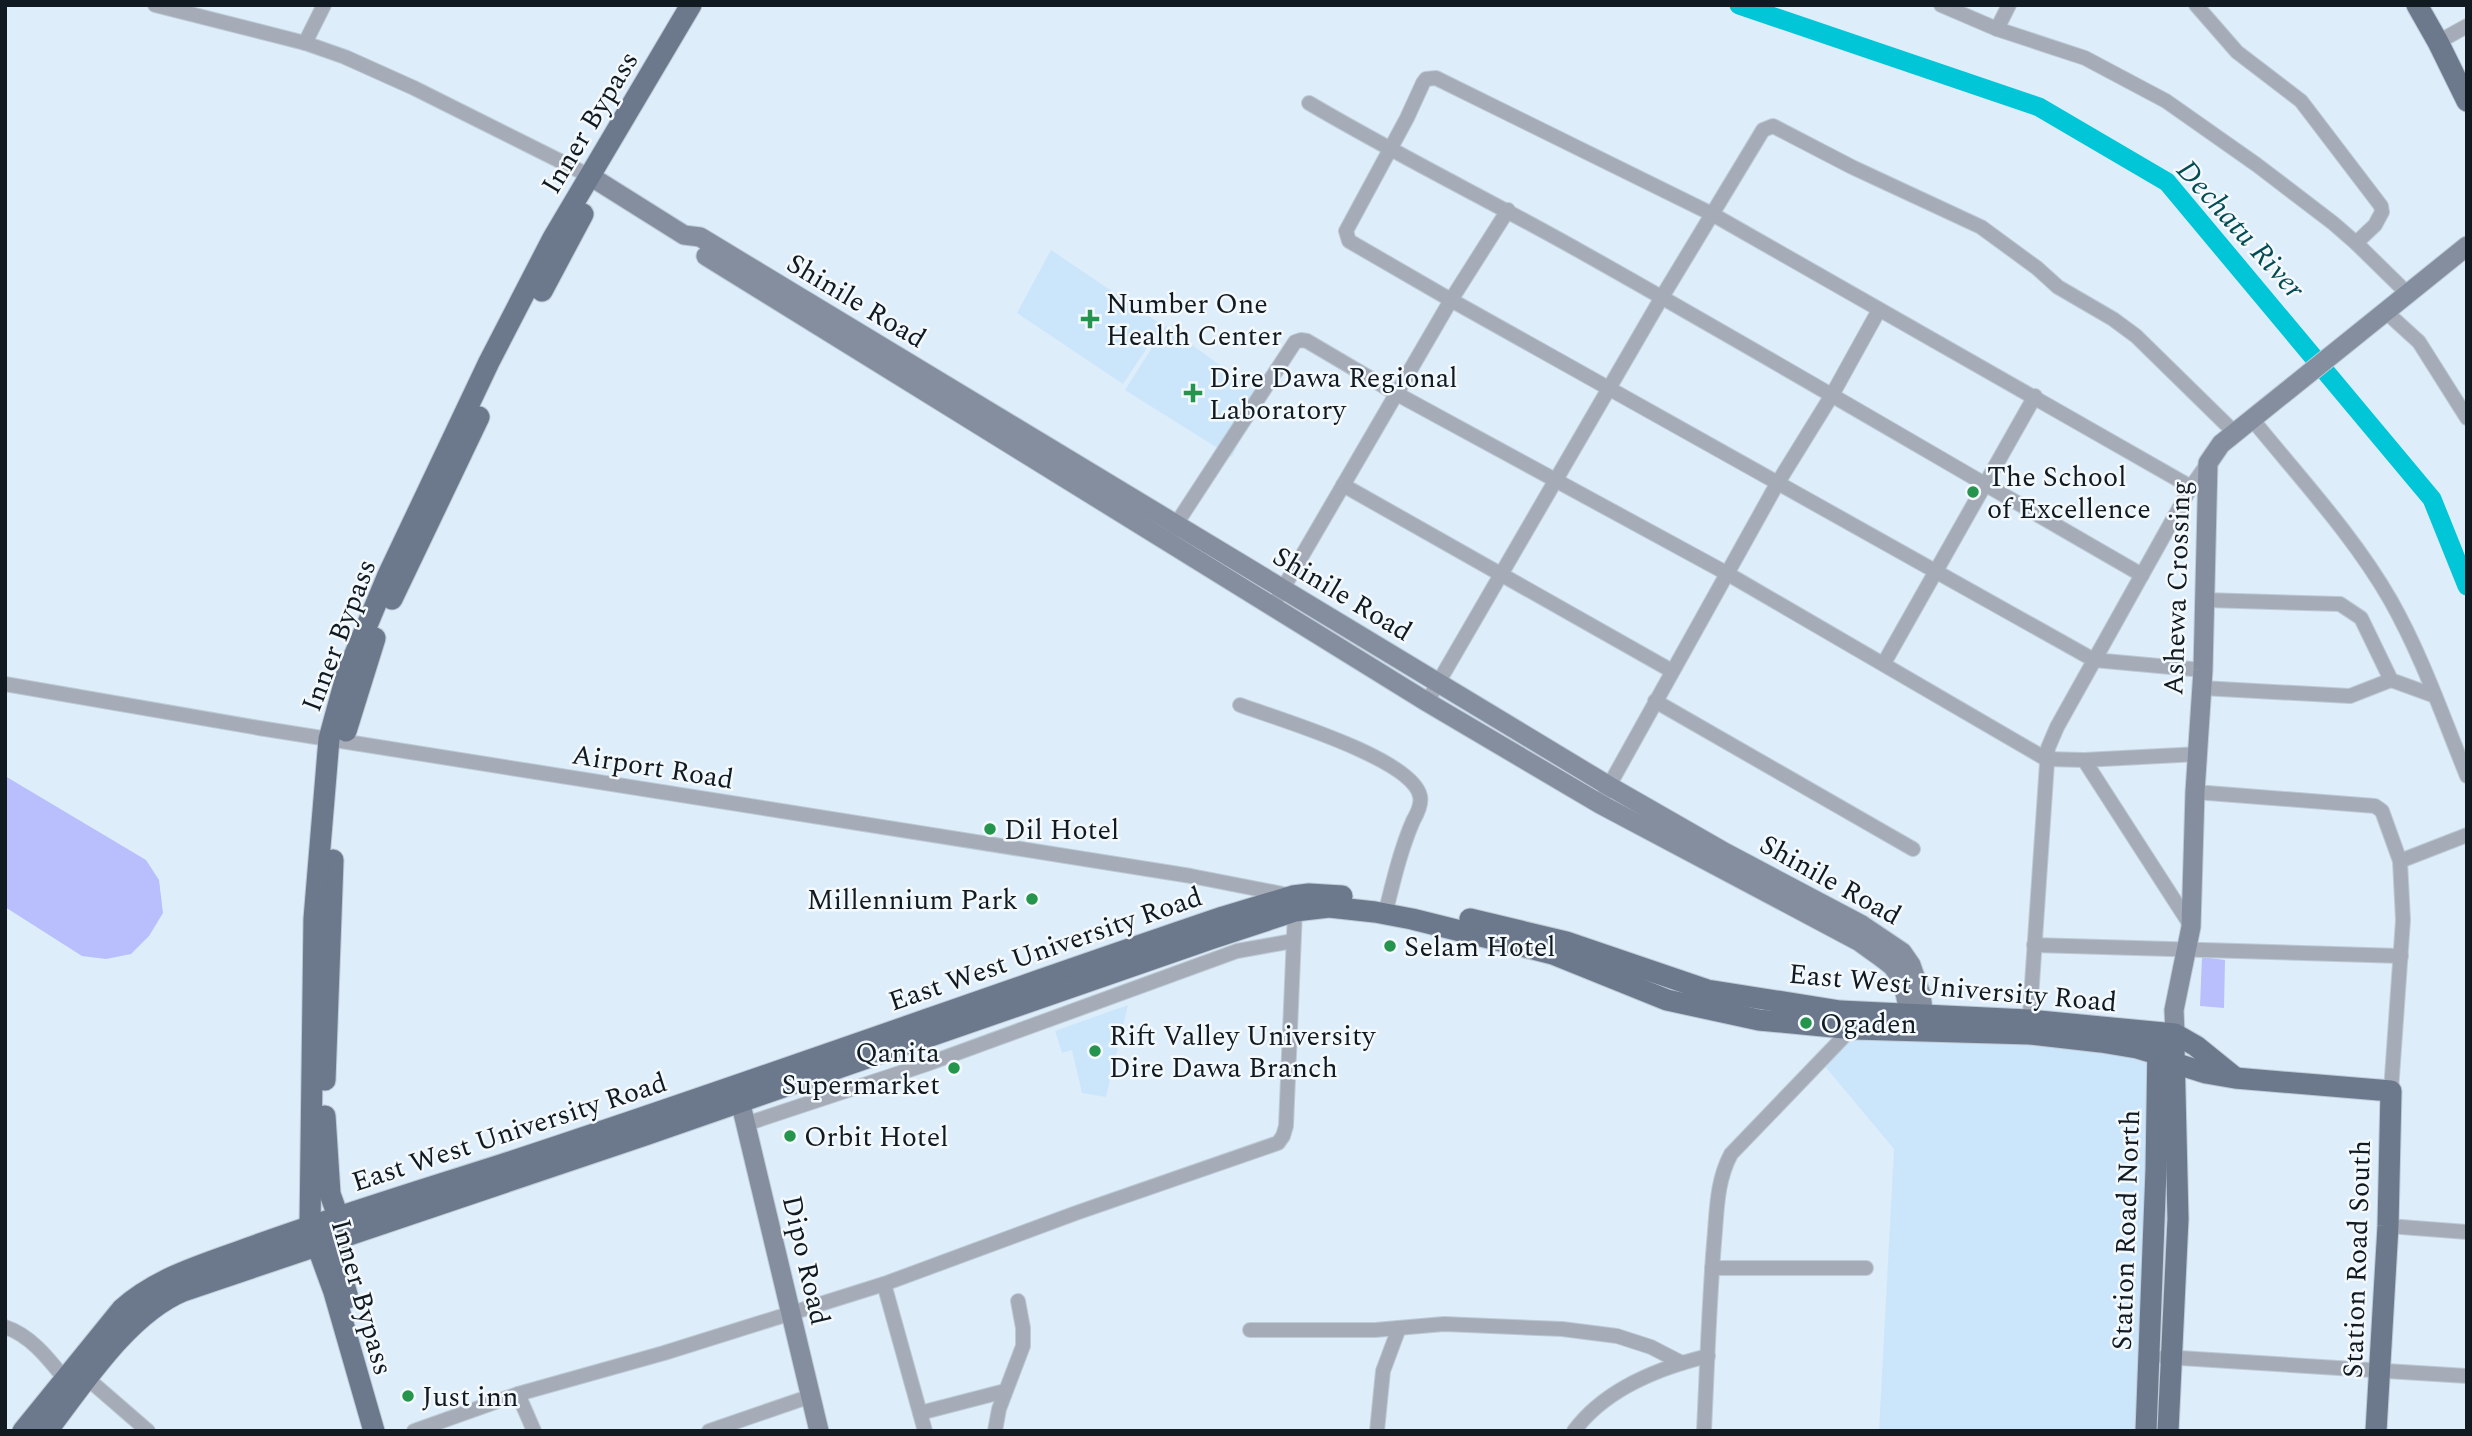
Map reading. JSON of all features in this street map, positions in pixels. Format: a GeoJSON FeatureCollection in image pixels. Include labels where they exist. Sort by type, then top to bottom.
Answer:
{"type":"FeatureCollection","features":[{"type":"Feature","properties":{"kind":"main road","name":"Inner Bypass"},"geometry":{"type":"LineString","coordinates":[[374,1431],[334,1292],[313,1236],[314,919],[336,740],[378,628],[512,332],[691,5]]}},
{"type":"Feature","properties":{"kind":"main road","name":"Inner Bypass"},"geometry":{"type":"LineString","coordinates":[[595,179],[706,5]]}},
{"type":"Feature","properties":{"kind":"main road"},"geometry":{"type":"LineString","coordinates":[[2417,5],[2467,101]]}},
{"type":"Feature","properties":{"kind":"main road","name":"Inner Bypass"},"geometry":{"type":"LineString","coordinates":[[336,740],[337,786],[324,1106],[330,1194],[338,1216],[341,1273],[387,1431]]}},
{"type":"Feature","properties":{"kind":"main road","name":"East West University Road"},"geometry":{"type":"LineString","coordinates":[[23,1431],[104,1329],[135,1297],[190,1270],[313,1236],[339,1238],[866,1049],[1223,917],[1294,903],[1309,894],[1542,935],[1707,990],[1726,1003],[1840,1011],[1858,1020],[2167,1033]]}},
{"type":"Feature","properties":{"kind":"main road","name":"East West University Road"},"geometry":{"type":"LineString","coordinates":[[2029,1027],[2137,1048],[2206,1073],[2235,1078],[2391,1091]]}},
{"type":"Feature","properties":{"kind":"main road"},"geometry":{"type":"LineString","coordinates":[[2167,1033],[2196,1046],[2235,1078]]}},
{"type":"Feature","properties":{"kind":"main road","name":"Station Road North"},"geometry":{"type":"LineString","coordinates":[[2146,1431],[2178,1219],[2165,1059],[2167,1033]]}},
{"type":"Feature","properties":{"kind":"main road","name":"Station Road South"},"geometry":{"type":"LineString","coordinates":[[2376,1431],[2388,1226],[2391,1091]]}},
{"type":"Feature","properties":{"kind":"main road","name":"East West University Road"},"geometry":{"type":"LineString","coordinates":[[47,1431],[132,1325],[169,1298],[313,1236],[338,1216],[640,1119],[739,1093]]}},
{"type":"Feature","properties":{"kind":"main road","name":"Station Road North"},"geometry":{"type":"LineString","coordinates":[[2159,1357],[2168,1431]]}},
{"type":"Feature","properties":{"kind":"street","name":"Shinile Road"},"geometry":{"type":"LineString","coordinates":[[155,5],[305,43],[371,68],[595,179],[684,235],[693,248],[718,264],[1171,533],[1282,589],[1438,685],[1604,795]]}},
{"type":"Feature","properties":{"kind":"street"},"geometry":{"type":"LineString","coordinates":[[305,43],[324,5]]}},
{"type":"Feature","properties":{"kind":"street"},"geometry":{"type":"LineString","coordinates":[[1941,5],[1997,29],[2085,58],[2166,101],[2257,165],[2356,243],[2407,293]]}},
{"type":"Feature","properties":{"kind":"street"},"geometry":{"type":"LineString","coordinates":[[1997,29],[2009,5]]}},
{"type":"Feature","properties":{"kind":"street"},"geometry":{"type":"LineString","coordinates":[[2196,5],[2237,52],[2301,101],[2381,206],[2382,212],[2375,225],[2356,243]]}},
{"type":"Feature","properties":{"kind":"street"},"geometry":{"type":"LineString","coordinates":[[2438,42],[2467,26]]}},
{"type":"Feature","properties":{"kind":"street"},"geometry":{"type":"LineString","coordinates":[[2191,487],[1712,214],[1436,78],[1426,79],[1423,83],[1346,231],[1349,240],[1451,300],[2094,660],[2202,679],[2339,696],[2358,693],[2391,680],[2435,696]]}},
{"type":"Feature","properties":{"kind":"street"},"geometry":{"type":"LineString","coordinates":[[1309,103],[1390,150],[1507,210],[1662,297],[2142,575]]}},
{"type":"Feature","properties":{"kind":"street"},"geometry":{"type":"LineString","coordinates":[[1427,702],[1662,297],[1763,130],[1773,127],[1981,227],[2058,287],[2113,319],[2136,336],[2235,433]]}},
{"type":"Feature","properties":{"kind":"street"},"geometry":{"type":"LineString","coordinates":[[1273,607],[1451,300],[1507,210]]}},
{"type":"Feature","properties":{"kind":"street","name":"Ashewa Crossing"},"geometry":{"type":"LineString","coordinates":[[2167,1033],[2175,1010],[2191,927],[2208,463],[2221,444],[2467,246]]}},
{"type":"Feature","properties":{"kind":"street"},"geometry":{"type":"LineString","coordinates":[[1604,795],[1777,484],[1832,395],[1879,310]]}},
{"type":"Feature","properties":{"kind":"street"},"geometry":{"type":"LineString","coordinates":[[2385,311],[2419,342],[2467,418]]}},
{"type":"Feature","properties":{"kind":"street"},"geometry":{"type":"LineString","coordinates":[[1171,533],[1297,340],[1307,341],[1397,394],[1728,574],[2046,759],[2084,760],[2199,754]]}},
{"type":"Feature","properties":{"kind":"street"},"geometry":{"type":"LineString","coordinates":[[1884,663],[2035,396]]}},
{"type":"Feature","properties":{"kind":"street"},"geometry":{"type":"LineString","coordinates":[[2252,419],[2315,496],[2377,579],[2397,613],[2435,696],[2467,776]]}},
{"type":"Feature","properties":{"kind":"street"},"geometry":{"type":"LineString","coordinates":[[2029,1027],[2046,759],[2057,727],[2191,487],[2208,463]]}},
{"type":"Feature","properties":{"kind":"street"},"geometry":{"type":"LineString","coordinates":[[1343,485],[1672,671]]}},
{"type":"Feature","properties":{"kind":"street"},"geometry":{"type":"LineString","coordinates":[[2181,506],[2195,504],[2207,508]]}},
{"type":"Feature","properties":{"kind":"street","name":"Shinile Road"},"geometry":{"type":"LineString","coordinates":[[1171,533],[1273,607],[1427,702],[1862,925],[1902,952],[1916,977],[1917,1023]]}},
{"type":"Feature","properties":{"kind":"street"},"geometry":{"type":"LineString","coordinates":[[2205,600],[2340,604],[2361,618],[2391,680]]}},
{"type":"Feature","properties":{"kind":"street","name":"Airport Road"},"geometry":{"type":"LineString","coordinates":[[5,684],[336,740],[1191,876],[1294,903]]}},
{"type":"Feature","properties":{"kind":"street"},"geometry":{"type":"LineString","coordinates":[[1655,701],[1913,849]]}},
{"type":"Feature","properties":{"kind":"street"},"geometry":{"type":"LineString","coordinates":[[1240,705],[1355,746],[1385,762],[1416,787],[1420,796],[1419,809],[1405,839],[1387,908]]}},
{"type":"Feature","properties":{"kind":"street"},"geometry":{"type":"LineString","coordinates":[[2084,760],[2191,927]]}},
{"type":"Feature","properties":{"kind":"street"},"geometry":{"type":"LineString","coordinates":[[2195,792],[2375,806],[2382,811],[2400,861],[2403,920],[2391,1091]]}},
{"type":"Feature","properties":{"kind":"street"},"geometry":{"type":"LineString","coordinates":[[2400,861],[2467,835]]}},
{"type":"Feature","properties":{"kind":"street"},"geometry":{"type":"LineString","coordinates":[[414,1431],[518,1394],[664,1353],[884,1284],[1076,1213],[1278,1143],[1286,1126],[1294,903]]}},
{"type":"Feature","properties":{"kind":"street"},"geometry":{"type":"LineString","coordinates":[[746,1124],[927,1064],[1237,951],[1293,941]]}},
{"type":"Feature","properties":{"kind":"street"},"geometry":{"type":"LineString","coordinates":[[2034,945],[2401,956]]}},
{"type":"Feature","properties":{"kind":"street"},"geometry":{"type":"LineString","coordinates":[[1704,1431],[1712,1268],[1719,1183],[1723,1170],[1731,1154],[1858,1020]]}},
{"type":"Feature","properties":{"kind":"street","name":"Dipo Road"},"geometry":{"type":"LineString","coordinates":[[739,1093],[819,1431]]}},
{"type":"Feature","properties":{"kind":"street"},"geometry":{"type":"LineString","coordinates":[[2388,1226],[2467,1232]]}},
{"type":"Feature","properties":{"kind":"street"},"geometry":{"type":"LineString","coordinates":[[1712,1268],[1866,1268]]}},
{"type":"Feature","properties":{"kind":"street"},"geometry":{"type":"LineString","coordinates":[[884,1284],[925,1431]]}},
{"type":"Feature","properties":{"kind":"street"},"geometry":{"type":"LineString","coordinates":[[995,1431],[999,1409],[1023,1346],[1018,1301]]}},
{"type":"Feature","properties":{"kind":"street"},"geometry":{"type":"LineString","coordinates":[[1250,1330],[1399,1328],[1444,1324],[1562,1329],[1617,1336],[1651,1347],[1682,1363]]}},
{"type":"Feature","properties":{"kind":"street"},"geometry":{"type":"LineString","coordinates":[[5,1326],[36,1346],[64,1378]]}},
{"type":"Feature","properties":{"kind":"street"},"geometry":{"type":"LineString","coordinates":[[1377,1431],[1383,1371],[1399,1328]]}},
{"type":"Feature","properties":{"kind":"street"},"geometry":{"type":"LineString","coordinates":[[1574,1431],[1582,1420],[1604,1401],[1648,1375],[1708,1356]]}},
{"type":"Feature","properties":{"kind":"street"},"geometry":{"type":"LineString","coordinates":[[2159,1357],[2467,1376]]}},
{"type":"Feature","properties":{"kind":"street"},"geometry":{"type":"LineString","coordinates":[[88,1379],[148,1431]]}},
{"type":"Feature","properties":{"kind":"street"},"geometry":{"type":"LineString","coordinates":[[920,1413],[1005,1391]]}},
{"type":"Feature","properties":{"kind":"street"},"geometry":{"type":"LineString","coordinates":[[518,1394],[534,1431]]}},
{"type":"Feature","properties":{"kind":"street"},"geometry":{"type":"LineString","coordinates":[[709,1431],[748,1425],[811,1396]]}},
{"type":"Feature","properties":{"kind":"shaded area","name":"Number One Health Center"},"geometry":{"type":"Polygon","coordinates":[[[1051,250],[1162,325],[1123,384],[1017,313],[1051,250]]]}},
{"type":"Feature","properties":{"kind":"shaded area","name":"Dire Dawa Regional Laboratory"},"geometry":{"type":"Polygon","coordinates":[[[1166,326],[1261,395],[1232,457],[1125,390],[1166,326]]]}},
{"type":"Feature","properties":{"kind":"shaded area"},"geometry":{"type":"Polygon","coordinates":[[[5,776],[146,860],[159,880],[163,913],[149,936],[131,954],[106,959],[82,956],[5,907],[5,776]]]}},
{"type":"Feature","properties":{"kind":"shaded area"},"geometry":{"type":"Polygon","coordinates":[[[2202,957],[2225,960],[2224,1008],[2200,1006],[2202,957]]]}},
{"type":"Feature","properties":{"kind":"shaded area","name":"Rift Valley University Dire Dawa Branch"},"geometry":{"type":"Polygon","coordinates":[[[1128,1005],[1106,1097],[1082,1093],[1072,1050],[1062,1053],[1055,1031],[1128,1005]]]}},
{"type":"Feature","properties":{"kind":"shaded area"},"geometry":{"type":"Polygon","coordinates":[[[1849,1027],[2185,1050],[2173,1431],[1879,1431],[1894,1149],[1818,1058],[1849,1027]]]}},
{"type":"Feature","properties":{"kind":"waterway","name":"Dechatu River"},"geometry":{"type":"LineString","coordinates":[[1739,5],[2039,107],[2167,182],[2432,499],[2467,586]]}},
{"type":"Feature","properties":{"kind":"place","name":"Number One Health Center"},"geometry":{"type":"Point","coordinates":[1090,319]}},
{"type":"Feature","properties":{"kind":"place","name":"Dire Dawa Regional Laboratory"},"geometry":{"type":"Point","coordinates":[1193,393]}},
{"type":"Feature","properties":{"kind":"place","name":"The School of Excellence"},"geometry":{"type":"Point","coordinates":[1973,492]}},
{"type":"Feature","properties":{"kind":"place","name":"Dil Hotel"},"geometry":{"type":"Point","coordinates":[990,829]}},
{"type":"Feature","properties":{"kind":"place","name":"Millennium Park"},"geometry":{"type":"Point","coordinates":[1032,899]}},
{"type":"Feature","properties":{"kind":"place","name":"Selam Hotel"},"geometry":{"type":"Point","coordinates":[1390,946]}},
{"type":"Feature","properties":{"kind":"place","name":"Ogaden"},"geometry":{"type":"Point","coordinates":[1806,1023]}},
{"type":"Feature","properties":{"kind":"place","name":"Rift Valley University Dire Dawa Branch"},"geometry":{"type":"Point","coordinates":[1095,1051]}},
{"type":"Feature","properties":{"kind":"place","name":"Qanita Supermarket"},"geometry":{"type":"Point","coordinates":[954,1068]}},
{"type":"Feature","properties":{"kind":"place","name":"Orbit Hotel"},"geometry":{"type":"Point","coordinates":[790,1136]}},
{"type":"Feature","properties":{"kind":"place","name":"Just inn"},"geometry":{"type":"Point","coordinates":[408,1396]}}]}
